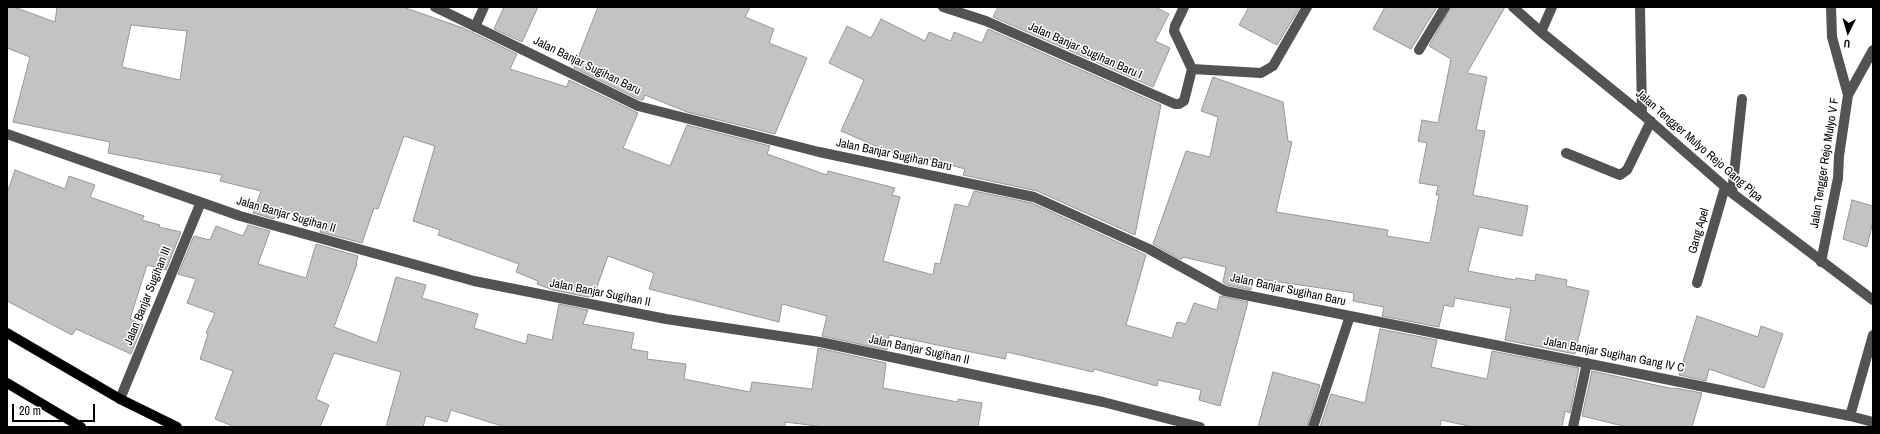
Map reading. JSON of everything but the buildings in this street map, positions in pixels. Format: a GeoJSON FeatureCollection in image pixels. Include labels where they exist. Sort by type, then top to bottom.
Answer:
{"type":"FeatureCollection","features":[{"type":"Feature","properties":{"kind":"main road"},"geometry":{"type":"LineString","coordinates":[[7,333],[120,399],[177,427]]}},
{"type":"Feature","properties":{"kind":"main road"},"geometry":{"type":"LineString","coordinates":[[7,383],[81,427]]}},
{"type":"Feature","properties":{"kind":"street","name":"Jalan Banjar Sugihan Baru"},"geometry":{"type":"LineString","coordinates":[[435,7],[638,106],[819,152],[1034,197],[1148,249],[1225,291],[1350,316]]}},
{"type":"Feature","properties":{"kind":"street"},"geometry":{"type":"LineString","coordinates":[[475,27],[484,7]]}},
{"type":"Feature","properties":{"kind":"street","name":"Jalan Banjar Sugihan Baru I"},"geometry":{"type":"LineString","coordinates":[[943,7],[986,21],[1175,104],[1179,104],[1184,101],[1192,69]]}},
{"type":"Feature","properties":{"kind":"street"},"geometry":{"type":"LineString","coordinates":[[1184,7],[1174,26],[1174,31],[1192,69],[1261,73],[1272,66],[1307,7]]}},
{"type":"Feature","properties":{"kind":"street"},"geometry":{"type":"LineString","coordinates":[[1418,50],[1445,7]]}},
{"type":"Feature","properties":{"kind":"street","name":"Jalan Tengger Mulyo Rejo Gang Pipa"},"geometry":{"type":"LineString","coordinates":[[1513,7],[1541,32],[1651,121],[1729,190],[1821,262],[1873,300]]}},
{"type":"Feature","properties":{"kind":"street"},"geometry":{"type":"LineString","coordinates":[[1541,32],[1552,7]]}},
{"type":"Feature","properties":{"kind":"street"},"geometry":{"type":"LineString","coordinates":[[1640,7],[1642,114]]}},
{"type":"Feature","properties":{"kind":"street"},"geometry":{"type":"LineString","coordinates":[[1831,7],[1832,37],[1848,95]]}},
{"type":"Feature","properties":{"kind":"street","name":"Jalan Tengger Rejo Mulyo V F"},"geometry":{"type":"LineString","coordinates":[[1821,262],[1838,178],[1839,156],[1848,95],[1873,50]]}},
{"type":"Feature","properties":{"kind":"street","name":"Gang Apel"},"geometry":{"type":"LineString","coordinates":[[1697,283],[1729,190],[1742,99]]}},
{"type":"Feature","properties":{"kind":"street"},"geometry":{"type":"LineString","coordinates":[[1566,153],[1620,175],[1627,170],[1651,121]]}},
{"type":"Feature","properties":{"kind":"street","name":"Jalan Banjar Sugihan II"},"geometry":{"type":"LineString","coordinates":[[7,134],[240,216],[474,281],[666,319],[820,342],[1095,400],[1200,427]]}},
{"type":"Feature","properties":{"kind":"street","name":"Jalan Banjar Sugihan III"},"geometry":{"type":"LineString","coordinates":[[120,399],[201,202]]}},
{"type":"Feature","properties":{"kind":"street"},"geometry":{"type":"LineString","coordinates":[[1313,427],[1350,316]]}},
{"type":"Feature","properties":{"kind":"street","name":"Jalan Banjar Sugihan Gang IV C"},"geometry":{"type":"LineString","coordinates":[[1350,316],[1850,416],[1873,422]]}},
{"type":"Feature","properties":{"kind":"street"},"geometry":{"type":"LineString","coordinates":[[1850,416],[1873,335]]}},
{"type":"Feature","properties":{"kind":"street"},"geometry":{"type":"LineString","coordinates":[[1573,427],[1587,363]]}}]}
